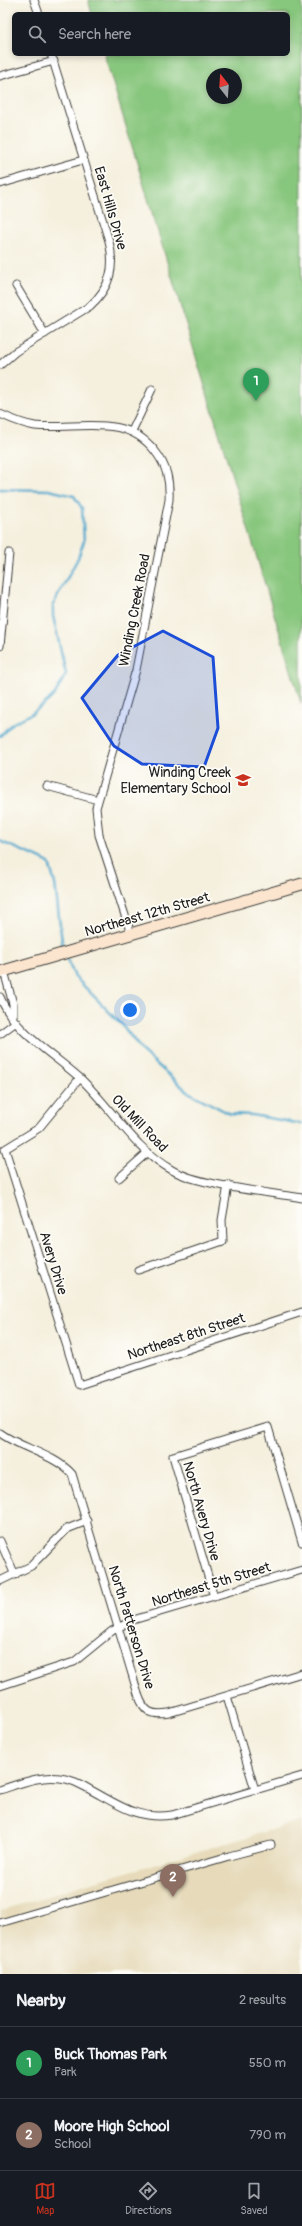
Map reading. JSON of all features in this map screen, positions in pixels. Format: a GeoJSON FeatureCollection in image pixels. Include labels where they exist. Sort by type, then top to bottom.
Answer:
{"type":"FeatureCollection","features":[{"type":"Feature","properties":{"kind":"street"},"geometry":{"type":"LineString","coordinates":[[34,0],[37,12]]}},
{"type":"Feature","properties":{"kind":"street"},"geometry":{"type":"LineString","coordinates":[[0,76],[53,57]]}},
{"type":"Feature","properties":{"kind":"street","name":"East Hills Drive"},"geometry":{"type":"LineString","coordinates":[[0,365],[15,352],[90,306],[100,297],[110,277],[112,254],[53,57]]}},
{"type":"Feature","properties":{"kind":"street"},"geometry":{"type":"LineString","coordinates":[[0,184],[83,160]]}},
{"type":"Feature","properties":{"kind":"street"},"geometry":{"type":"LineString","coordinates":[[16,286],[45,334]]}},
{"type":"Feature","properties":{"kind":"street"},"geometry":{"type":"LineString","coordinates":[[132,431],[152,389]]}},
{"type":"Feature","properties":{"kind":"street","name":"Winding Creek Road"},"geometry":{"type":"LineString","coordinates":[[0,414],[10,419],[34,426],[106,426],[132,431],[153,449],[164,465],[169,481],[169,500],[136,670],[98,800],[96,815],[99,835],[131,934]]}},
{"type":"Feature","properties":{"kind":"street"},"geometry":{"type":"LineString","coordinates":[[0,646],[2,595],[9,553]]}},
{"type":"Feature","properties":{"kind":"street"},"geometry":{"type":"LineString","coordinates":[[48,786],[98,800]]}},
{"type":"Feature","properties":{"kind":"street","name":"Northeast 12th Street"},"geometry":{"type":"LineString","coordinates":[[2,972],[302,884]]}},
{"type":"Feature","properties":{"kind":"street"},"geometry":{"type":"LineString","coordinates":[[0,1034],[14,1020],[13,1004],[2,972]]}},
{"type":"Feature","properties":{"kind":"street","name":"Old Mill Road"},"geometry":{"type":"LineString","coordinates":[[0,997],[4,1007],[14,1020],[35,1042],[80,1078],[148,1152],[172,1170],[184,1176],[302,1198]]}},
{"type":"Feature","properties":{"kind":"street","name":"Avery Drive"},"geometry":{"type":"LineString","coordinates":[[78,1385],[5,1149],[39,1128],[80,1078]]}},
{"type":"Feature","properties":{"kind":"street"},"geometry":{"type":"LineString","coordinates":[[119,1178],[148,1152]]}},
{"type":"Feature","properties":{"kind":"street"},"geometry":{"type":"LineString","coordinates":[[138,1270],[223,1241],[222,1220],[228,1185]]}},
{"type":"Feature","properties":{"kind":"street","name":"Northeast 8th Street"},"geometry":{"type":"LineString","coordinates":[[78,1385],[302,1312]]}},
{"type":"Feature","properties":{"kind":"street","name":"North Avery Drive"},"geometry":{"type":"LineString","coordinates":[[214,1597],[173,1456],[268,1427],[302,1542]]}},
{"type":"Feature","properties":{"kind":"street","name":"North Patterson Drive"},"geometry":{"type":"LineString","coordinates":[[0,1433],[68,1469],[74,1479],[141,1703],[149,1713],[169,1713],[302,1673]]}},
{"type":"Feature","properties":{"kind":"street"},"geometry":{"type":"LineString","coordinates":[[0,1581],[32,1566],[67,1529],[87,1521]]}},
{"type":"Feature","properties":{"kind":"street"},"geometry":{"type":"LineString","coordinates":[[0,1541],[15,1575]]}},
{"type":"Feature","properties":{"kind":"street","name":"Northeast 5th Street"},"geometry":{"type":"LineString","coordinates":[[0,1686],[74,1662],[86,1654],[104,1636],[133,1620],[302,1570]]}},
{"type":"Feature","properties":{"kind":"street"},"geometry":{"type":"LineString","coordinates":[[227,1696],[255,1790]]}},
{"type":"Feature","properties":{"kind":"street"},"geometry":{"type":"LineString","coordinates":[[0,1790],[35,1780],[61,1778],[79,1784],[132,1812],[155,1817],[172,1815],[302,1776]]}},
{"type":"Feature","properties":{"kind":"street"},"geometry":{"type":"LineString","coordinates":[[0,1923],[271,1845]]}},
{"type":"Feature","properties":{"kind":"highlighted area"},"geometry":{"type":"Polygon","coordinates":[[[163,631],[213,657],[218,728],[204,767],[142,764],[114,746],[82,698],[118,655],[163,631]]]}},
{"type":"Feature","properties":{"kind":"shaded area"},"geometry":{"type":"Polygon","coordinates":[[[302,1821],[302,1974],[0,1974],[0,1911],[89,1883],[302,1821]]]}},
{"type":"Feature","properties":{"kind":"green space"},"geometry":{"type":"Polygon","coordinates":[[[88,0],[302,0],[301,703],[105,56],[290,56],[290,12],[91,12],[88,0]]]}},
{"type":"Feature","properties":{"kind":"waterway"},"geometry":{"type":"LineString","coordinates":[[0,489],[49,490],[74,496],[82,508],[84,541],[78,558],[53,605],[53,616],[66,674],[55,694],[48,701],[31,714],[13,723],[0,736]]}},
{"type":"Feature","properties":{"kind":"waterway"},"geometry":{"type":"LineString","coordinates":[[0,841],[49,863],[55,884],[63,950]]}},
{"type":"Feature","properties":{"kind":"waterway"},"geometry":{"type":"LineString","coordinates":[[66,957],[75,977],[123,1026],[143,1052],[188,1092],[230,1114],[252,1115],[302,1124]]}},
{"type":"Feature","properties":{"kind":"place","name":"Buck Thomas Park"},"geometry":{"type":"Point","coordinates":[256,401]}},
{"type":"Feature","properties":{"kind":"place","name":"Winding Creek Elementary School"},"geometry":{"type":"Point","coordinates":[243,780]}},
{"type":"Feature","properties":{"kind":"place","name":"Moore High School"},"geometry":{"type":"Point","coordinates":[173,1897]}}]}
